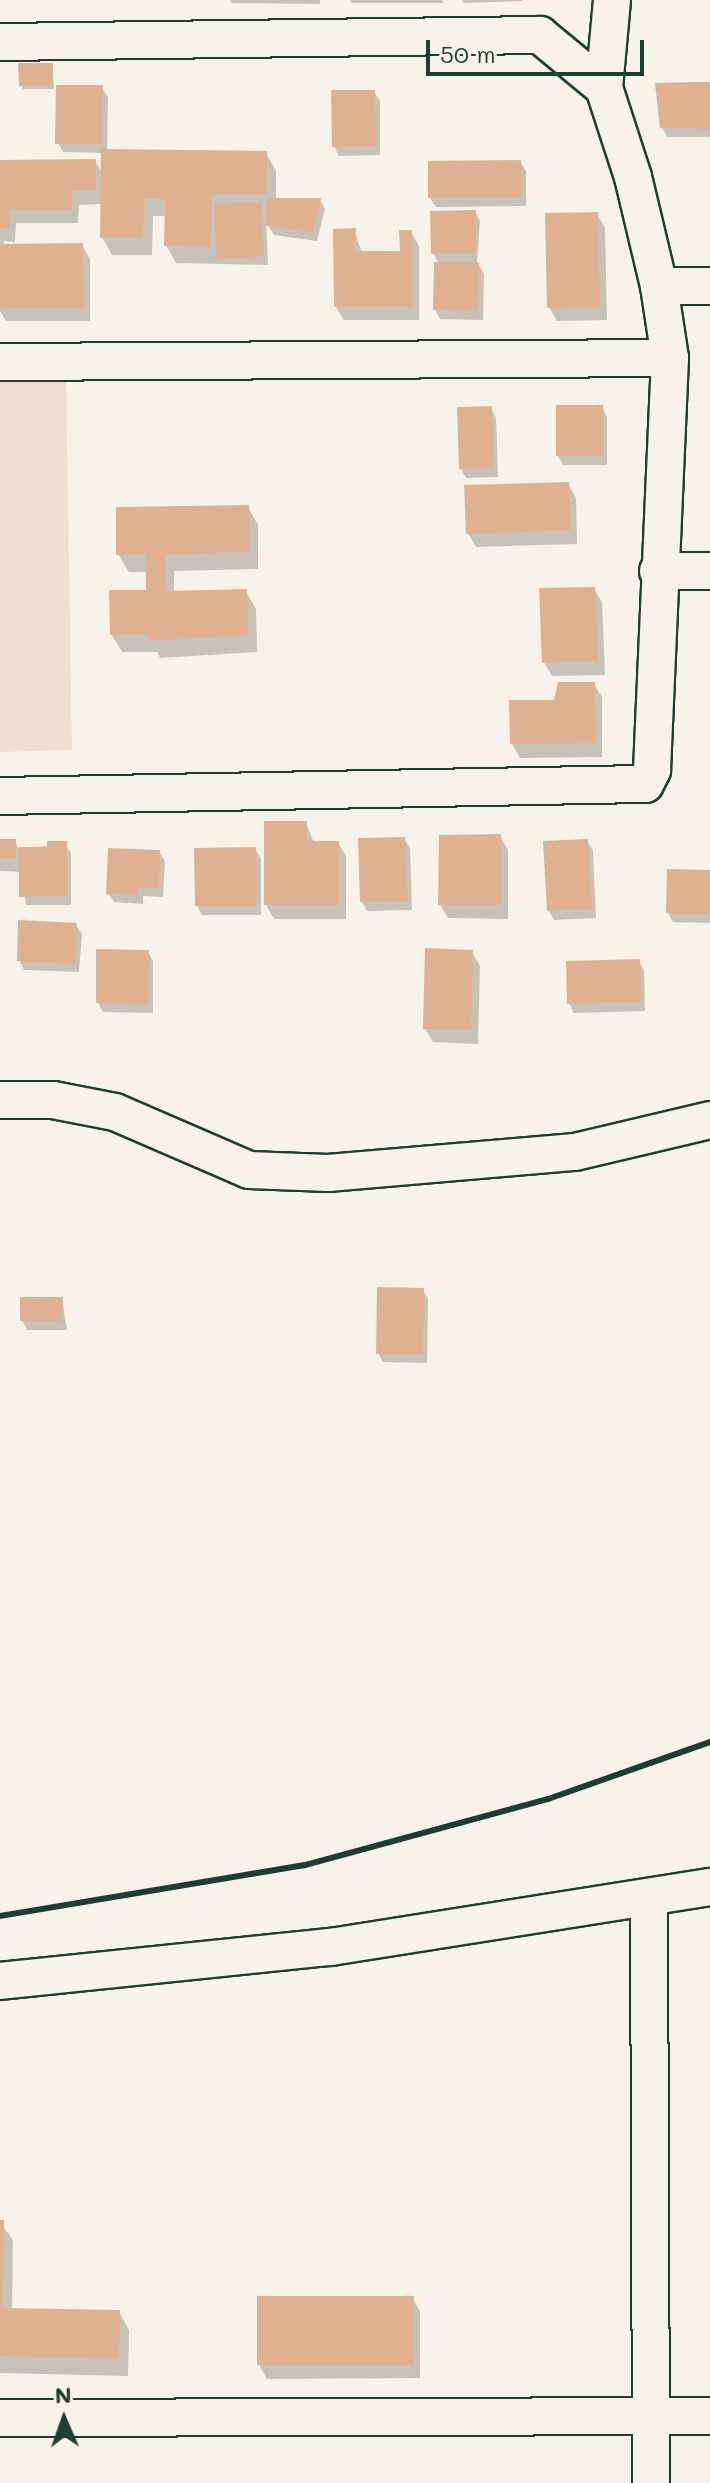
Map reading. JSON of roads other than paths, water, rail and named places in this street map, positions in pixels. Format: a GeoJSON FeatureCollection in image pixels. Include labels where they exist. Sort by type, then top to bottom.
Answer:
{"type":"FeatureCollection","features":[{"type":"Feature","properties":{"kind":"street"},"geometry":{"type":"LineString","coordinates":[[0,796],[645,784],[652,770],[658,571],[670,358],[659,286],[633,177],[604,88],[612,0]]}},
{"type":"Feature","properties":{"kind":"street"},"geometry":{"type":"LineString","coordinates":[[0,42],[540,35],[604,88]]}},
{"type":"Feature","properties":{"kind":"street"},"geometry":{"type":"LineString","coordinates":[[659,286],[710,286]]}},
{"type":"Feature","properties":{"kind":"street"},"geometry":{"type":"LineString","coordinates":[[0,362],[670,358]]}},
{"type":"Feature","properties":{"kind":"street"},"geometry":{"type":"LineString","coordinates":[[658,571],[710,571]]}},
{"type":"Feature","properties":{"kind":"street"},"geometry":{"type":"LineString","coordinates":[[0,1100],[53,1100],[115,1112],[249,1170],[328,1173],[575,1152],[710,1120]]}},
{"type":"Feature","properties":{"kind":"street"},"geometry":{"type":"LineString","coordinates":[[0,1981],[331,1947],[710,1887]]}},
{"type":"Feature","properties":{"kind":"street"},"geometry":{"type":"LineString","coordinates":[[649,1897],[651,2483]]}},
{"type":"Feature","properties":{"kind":"street"},"geometry":{"type":"LineString","coordinates":[[0,2418],[710,2416]]}},
{"type":"Feature","properties":{"kind":"railway"},"geometry":{"type":"LineString","coordinates":[[0,1916],[305,1865],[548,1799],[710,1742]]}}]}
